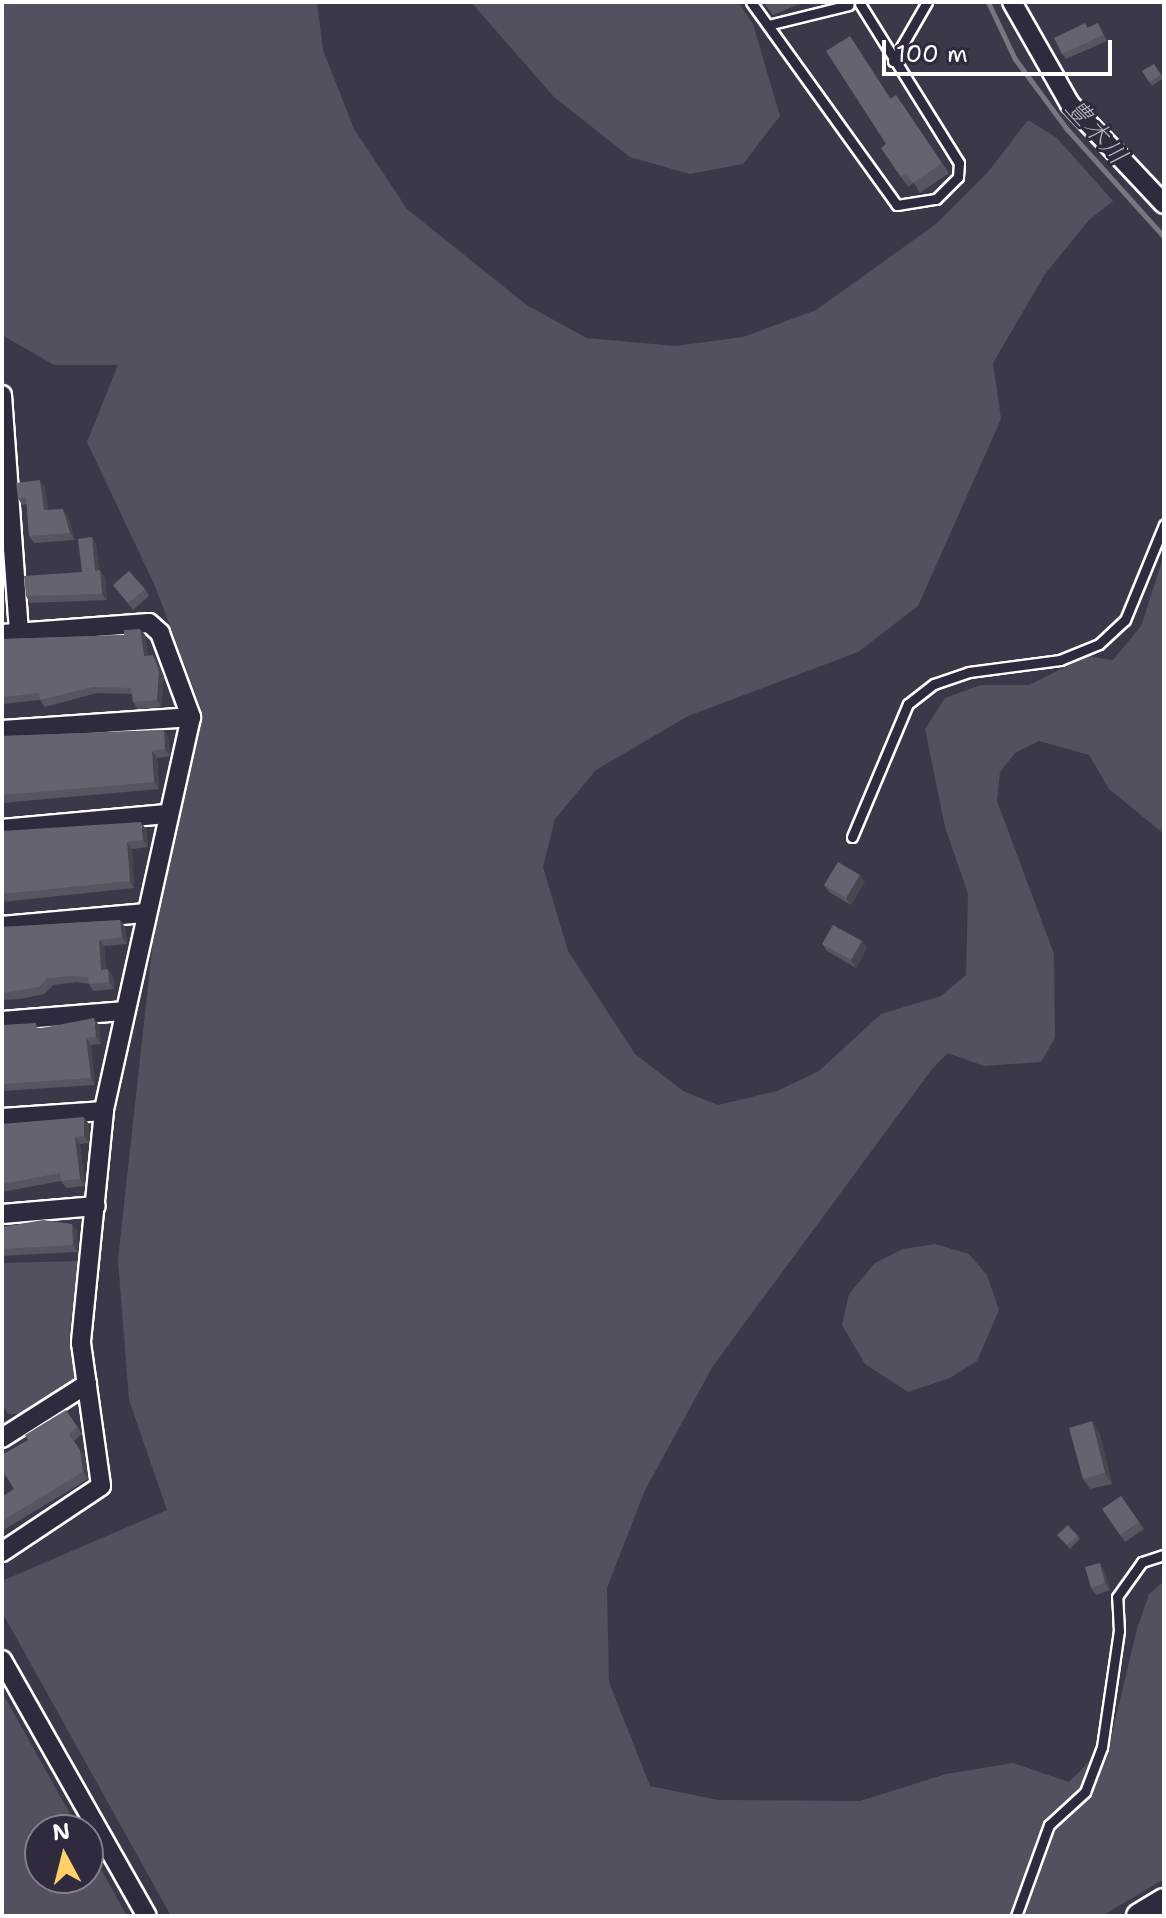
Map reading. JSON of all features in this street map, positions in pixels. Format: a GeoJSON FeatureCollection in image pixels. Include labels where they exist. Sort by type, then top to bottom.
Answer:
{"type":"FeatureCollection","features":[{"type":"Feature","properties":{"kind":"street"},"geometry":{"type":"LineString","coordinates":[[1012,2],[1070,104],[1164,204]]}},
{"type":"Feature","properties":{"kind":"street"},"geometry":{"type":"LineString","coordinates":[[2,395],[11,633],[149,623],[160,633],[191,717],[123,1011],[104,1111],[81,1343],[101,1486],[2,1552]]}},
{"type":"Feature","properties":{"kind":"street"},"geometry":{"type":"LineString","coordinates":[[2,730],[191,717]]}},
{"type":"Feature","properties":{"kind":"street"},"geometry":{"type":"LineString","coordinates":[[2,829],[168,814]]}},
{"type":"Feature","properties":{"kind":"street"},"geometry":{"type":"LineString","coordinates":[[2,926],[145,913]]}},
{"type":"Feature","properties":{"kind":"street"},"geometry":{"type":"LineString","coordinates":[[2,1021],[123,1011]]}},
{"type":"Feature","properties":{"kind":"street"},"geometry":{"type":"LineString","coordinates":[[2,1118],[104,1111]]}},
{"type":"Feature","properties":{"kind":"street"},"geometry":{"type":"LineString","coordinates":[[2,1214],[96,1206]]}},
{"type":"Feature","properties":{"kind":"street"},"geometry":{"type":"LineString","coordinates":[[4,1432],[87,1384]]}},
{"type":"Feature","properties":{"kind":"street"},"geometry":{"type":"LineString","coordinates":[[2,1660],[147,1916]]}},
{"type":"Feature","properties":{"kind":"street"},"geometry":{"type":"LineString","coordinates":[[1139,1916],[1164,1901]]}},
{"type":"Feature","properties":{"kind":"lane"},"geometry":{"type":"LineString","coordinates":[[751,2],[897,205],[914,206],[936,199],[958,177],[959,163],[855,3],[768,25]]}},
{"type":"Feature","properties":{"kind":"lane"},"geometry":{"type":"LineString","coordinates":[[893,61],[927,2]]}},
{"type":"Feature","properties":{"kind":"lane"},"geometry":{"type":"LineString","coordinates":[[852,837],[908,704],[934,684],[969,672],[1060,660],[1099,644],[1125,620],[1164,525]]}},
{"type":"Feature","properties":{"kind":"lane"},"geometry":{"type":"LineString","coordinates":[[1016,1916],[1049,1825],[1085,1792],[1102,1747],[1119,1631],[1117,1597],[1142,1562],[1164,1555]]}},
{"type":"Feature","properties":{"kind":"shaded area"},"geometry":{"type":"Polygon","coordinates":[[[2,2],[317,2],[323,50],[354,129],[407,209],[528,306],[587,338],[675,346],[743,337],[816,310],[936,224],[988,172],[1028,120],[1057,138],[1113,201],[1089,220],[1045,274],[993,363],[1001,419],[918,606],[858,652],[688,716],[596,770],[555,819],[543,867],[568,951],[635,1054],[683,1091],[718,1105],[777,1091],[819,1071],[881,1014],[941,996],[966,975],[968,894],[945,827],[925,729],[945,698],[981,685],[1029,685],[1087,656],[1113,660],[1141,626],[1164,555],[1164,834],[1109,789],[1089,755],[1039,741],[1015,753],[1000,772],[997,801],[1054,954],[1055,1038],[1041,1062],[984,1066],[948,1053],[932,1069],[713,1366],[645,1490],[607,1588],[609,1682],[650,1786],[718,1800],[860,1801],[946,1774],[1013,1763],[1069,1782],[1110,1741],[1137,1629],[1149,1594],[1164,1581],[1164,1879],[1102,1916],[171,1916],[2,1612],[2,1581],[167,1510],[129,1400],[118,1260],[159,885],[202,711],[155,586],[87,442],[118,365],[54,365],[2,335],[2,2]]]}},
{"type":"Feature","properties":{"kind":"shaded area"},"geometry":{"type":"Polygon","coordinates":[[[471,2],[738,2],[753,24],[780,116],[743,164],[690,174],[630,157],[554,97],[471,2]]]}},
{"type":"Feature","properties":{"kind":"shaded area"},"geometry":{"type":"Polygon","coordinates":[[[935,1244],[969,1254],[987,1275],[999,1310],[977,1361],[950,1378],[908,1392],[865,1364],[842,1325],[849,1294],[875,1263],[903,1249],[935,1244]]]}},
{"type":"Feature","properties":{"kind":"shaded area"},"geometry":{"type":"Polygon","coordinates":[[[78,1261],[69,1342],[76,1374],[70,1383],[20,1414],[8,1414],[2,1403],[2,1263],[78,1261]]]}},
{"type":"Feature","properties":{"kind":"shaded area"},"geometry":{"type":"Polygon","coordinates":[[[2,1692],[70,1814],[24,1814],[24,1894],[104,1894],[104,1875],[127,1916],[2,1916],[2,1692]]]}},
{"type":"Feature","properties":{"kind":"building"},"geometry":{"type":"Polygon","coordinates":[[[1085,23],[1087,28],[1098,23],[1103,35],[1062,54],[1054,38],[1085,23]]]}},
{"type":"Feature","properties":{"kind":"building"},"geometry":{"type":"Polygon","coordinates":[[[850,36],[890,99],[896,95],[942,163],[913,183],[906,173],[901,177],[881,148],[886,144],[826,51],[850,36]]]}},
{"type":"Feature","properties":{"kind":"building"},"geometry":{"type":"Polygon","coordinates":[[[1154,64],[1161,75],[1149,82],[1142,71],[1154,64]]]}},
{"type":"Feature","properties":{"kind":"building"},"geometry":{"type":"Polygon","coordinates":[[[40,480],[44,510],[63,509],[70,533],[29,536],[26,497],[18,498],[16,483],[40,480]]]}},
{"type":"Feature","properties":{"kind":"building"},"geometry":{"type":"Polygon","coordinates":[[[92,537],[95,571],[100,570],[102,594],[26,596],[24,576],[82,572],[78,539],[92,537]]]}},
{"type":"Feature","properties":{"kind":"building"},"geometry":{"type":"Polygon","coordinates":[[[129,571],[145,589],[128,603],[113,585],[129,571]]]}},
{"type":"Feature","properties":{"kind":"building"},"geometry":{"type":"Polygon","coordinates":[[[140,629],[144,656],[153,655],[159,671],[157,700],[133,702],[131,688],[92,687],[40,700],[39,693],[2,697],[2,639],[124,635],[124,630],[140,629]]]}},
{"type":"Feature","properties":{"kind":"building"},"geometry":{"type":"Polygon","coordinates":[[[164,730],[165,749],[152,751],[154,782],[2,795],[2,736],[164,730]]]}},
{"type":"Feature","properties":{"kind":"building"},"geometry":{"type":"Polygon","coordinates":[[[141,822],[143,840],[127,842],[130,881],[2,894],[2,831],[141,822]]]}},
{"type":"Feature","properties":{"kind":"building"},"geometry":{"type":"Polygon","coordinates":[[[838,862],[860,875],[846,898],[824,885],[838,862]]]}},
{"type":"Feature","properties":{"kind":"building"},"geometry":{"type":"Polygon","coordinates":[[[120,920],[122,937],[99,940],[101,970],[108,969],[109,982],[89,984],[88,977],[48,978],[39,987],[2,993],[2,927],[120,920]]]}},
{"type":"Feature","properties":{"kind":"building"},"geometry":{"type":"Polygon","coordinates":[[[833,925],[862,941],[851,960],[822,944],[833,925]]]}},
{"type":"Feature","properties":{"kind":"building"},"geometry":{"type":"Polygon","coordinates":[[[94,1018],[96,1037],[86,1038],[91,1078],[2,1084],[2,1025],[36,1023],[37,1029],[94,1018]]]}},
{"type":"Feature","properties":{"kind":"building"},"geometry":{"type":"Polygon","coordinates":[[[84,1117],[84,1136],[75,1137],[80,1179],[61,1181],[60,1173],[2,1184],[2,1124],[84,1117]]]}},
{"type":"Feature","properties":{"kind":"building"},"geometry":{"type":"Polygon","coordinates":[[[43,1220],[72,1224],[73,1245],[2,1249],[2,1227],[43,1220]]]}},
{"type":"Feature","properties":{"kind":"building"},"geometry":{"type":"Polygon","coordinates":[[[66,1410],[77,1427],[69,1434],[80,1450],[83,1472],[2,1521],[2,1497],[14,1489],[2,1469],[2,1455],[28,1440],[25,1435],[66,1410]]]}},
{"type":"Feature","properties":{"kind":"building"},"geometry":{"type":"Polygon","coordinates":[[[1092,1421],[1105,1473],[1083,1479],[1069,1428],[1092,1421]]]}},
{"type":"Feature","properties":{"kind":"building"},"geometry":{"type":"Polygon","coordinates":[[[1121,1496],[1139,1522],[1120,1535],[1102,1509],[1121,1496]]]}},
{"type":"Feature","properties":{"kind":"building"},"geometry":{"type":"Polygon","coordinates":[[[1068,1525],[1078,1536],[1067,1545],[1057,1535],[1068,1525]]]}},
{"type":"Feature","properties":{"kind":"building"},"geometry":{"type":"Polygon","coordinates":[[[1100,1563],[1105,1583],[1091,1588],[1085,1567],[1100,1563]]]}},
{"type":"Feature","properties":{"kind":"waterway","name":"豊木川"},"geometry":{"type":"LineString","coordinates":[[988,2],[1015,59],[1066,128],[1164,237]]}}]}
